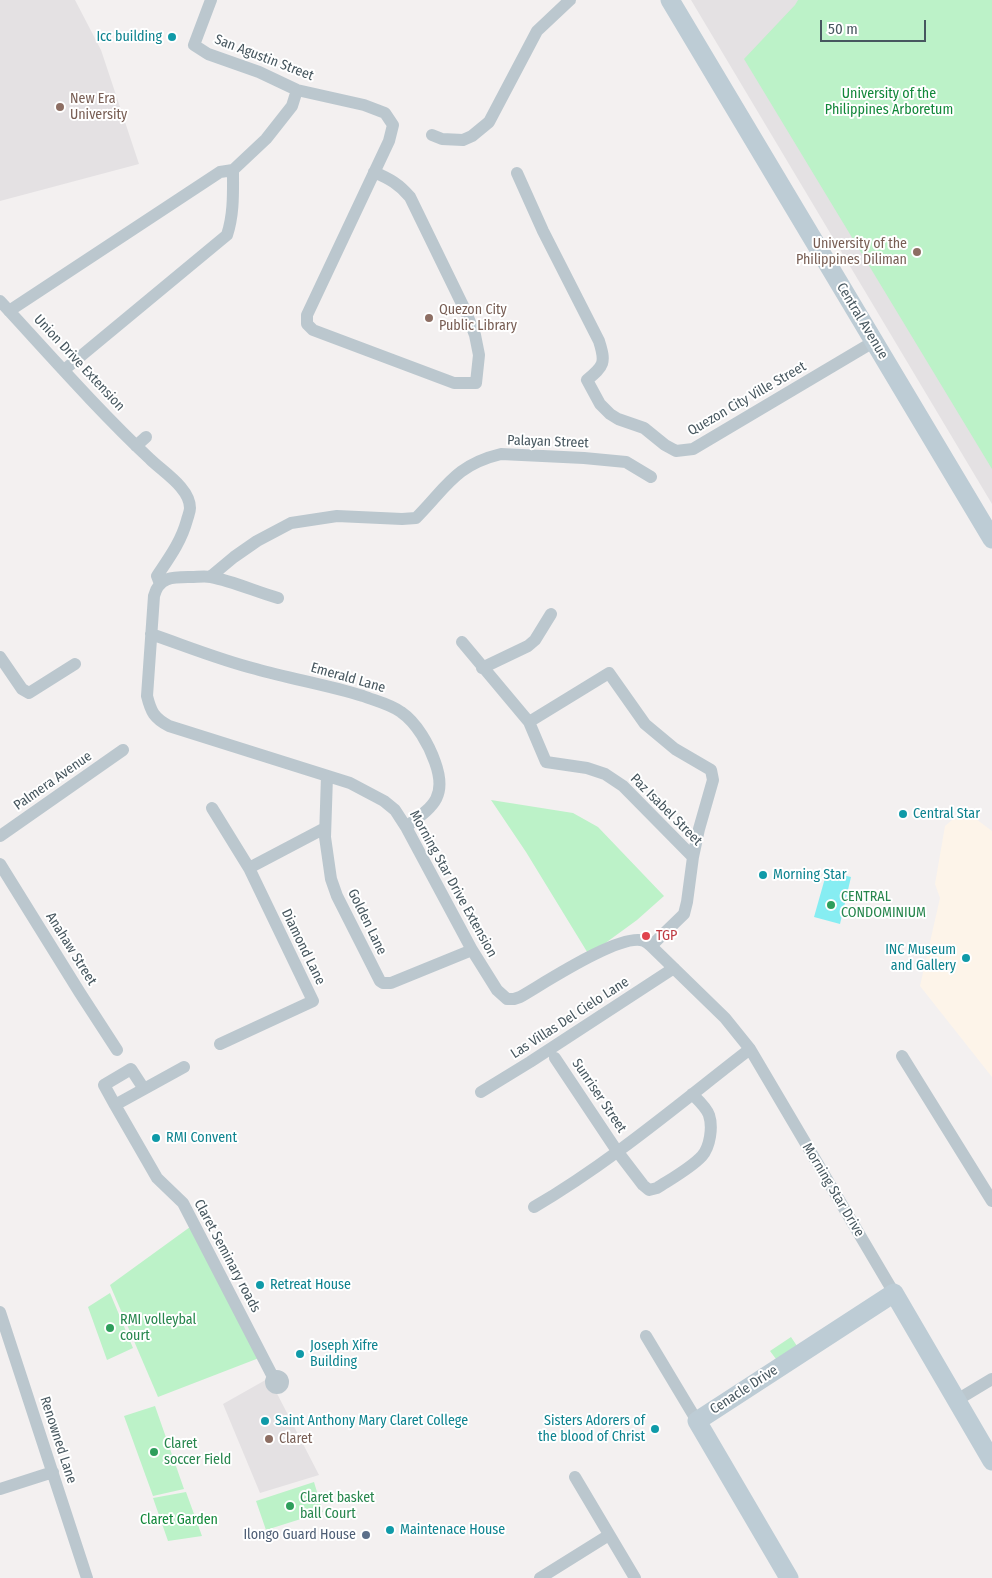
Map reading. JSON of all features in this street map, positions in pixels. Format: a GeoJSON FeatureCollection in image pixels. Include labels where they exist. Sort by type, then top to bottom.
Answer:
{"type":"FeatureCollection","features":[{"type":"Feature","properties":{"kind":"main road","name":"Central Avenue"},"geometry":{"type":"LineString","coordinates":[[670,0],[992,539]]}},
{"type":"Feature","properties":{"kind":"main road","name":"Morning Star Drive"},"geometry":{"type":"LineString","coordinates":[[894,1293],[992,1461]]}},
{"type":"Feature","properties":{"kind":"main road","name":"Cenacle Drive"},"geometry":{"type":"LineString","coordinates":[[789,1578],[697,1421],[894,1293]]}},
{"type":"Feature","properties":{"kind":"street","name":"San Agustin Street"},"geometry":{"type":"LineString","coordinates":[[211,0],[194,45],[208,54],[259,72],[297,90],[364,105],[385,113],[394,125],[389,141],[374,172]]}},
{"type":"Feature","properties":{"kind":"street"},"geometry":{"type":"LineString","coordinates":[[432,135],[442,139],[463,140],[472,136],[489,122],[537,31],[570,0]]}},
{"type":"Feature","properties":{"kind":"street"},"geometry":{"type":"LineString","coordinates":[[9,312],[220,172],[233,170],[266,139],[292,106],[297,90]]}},
{"type":"Feature","properties":{"kind":"street"},"geometry":{"type":"LineString","coordinates":[[64,370],[226,235],[230,224],[232,206],[233,170]]}},
{"type":"Feature","properties":{"kind":"street"},"geometry":{"type":"LineString","coordinates":[[374,172],[391,179],[401,186],[410,197],[466,312],[475,335],[479,355],[476,383],[454,382],[438,377],[313,330],[307,324],[307,315],[374,172]]}},
{"type":"Feature","properties":{"kind":"street","name":"Quezon City Ville Street"},"geometry":{"type":"LineString","coordinates":[[517,173],[599,341],[603,355],[601,369],[587,380],[600,404],[618,419],[644,428],[665,445],[676,451],[693,449],[875,341]]}},
{"type":"Feature","properties":{"kind":"street","name":"Union Drive Extension"},"geometry":{"type":"LineString","coordinates":[[0,301],[136,446],[177,483],[185,494],[190,508],[179,542],[172,556],[157,576],[160,584]]}},
{"type":"Feature","properties":{"kind":"street"},"geometry":{"type":"LineString","coordinates":[[136,446],[146,437]]}},
{"type":"Feature","properties":{"kind":"street","name":"Palayan Street"},"geometry":{"type":"LineString","coordinates":[[210,577],[257,541],[291,523],[337,516],[416,518],[456,475],[474,463],[501,454],[626,462],[651,477]]}},
{"type":"Feature","properties":{"kind":"street"},"geometry":{"type":"LineString","coordinates":[[160,584],[166,579],[176,577],[210,577],[278,598]]}},
{"type":"Feature","properties":{"kind":"street","name":"Morning Star Drive Extension"},"geometry":{"type":"LineString","coordinates":[[160,584],[156,588],[154,596],[147,696],[150,710],[158,720],[169,726],[350,783],[384,801],[395,810],[406,827],[472,950],[497,990],[507,999],[520,997],[609,948],[635,940],[647,944]]}},
{"type":"Feature","properties":{"kind":"street"},"geometry":{"type":"LineString","coordinates":[[482,668],[528,646],[535,640],[550,614]]}},
{"type":"Feature","properties":{"kind":"street","name":"Emerald Lane"},"geometry":{"type":"LineString","coordinates":[[151,634],[255,669],[338,688],[387,704],[403,713],[415,725],[424,739],[434,756],[440,775],[440,789],[433,804],[406,827]]}},
{"type":"Feature","properties":{"kind":"street","name":"Paz Isabel Street"},"geometry":{"type":"LineString","coordinates":[[462,642],[528,722],[546,762],[588,768],[605,774],[623,786],[693,857],[684,914],[647,944]]}},
{"type":"Feature","properties":{"kind":"street"},"geometry":{"type":"LineString","coordinates":[[0,657],[22,689],[29,693],[75,664]]}},
{"type":"Feature","properties":{"kind":"street"},"geometry":{"type":"LineString","coordinates":[[528,722],[609,673],[645,724],[675,748],[708,767],[713,773],[713,780],[693,857]]}},
{"type":"Feature","properties":{"kind":"street","name":"Palmera Avenue"},"geometry":{"type":"LineString","coordinates":[[0,836],[123,750]]}},
{"type":"Feature","properties":{"kind":"street","name":"Golden Lane"},"geometry":{"type":"LineString","coordinates":[[326,776],[324,828],[331,879],[337,896],[380,980],[391,983],[472,950]]}},
{"type":"Feature","properties":{"kind":"street","name":"Diamond Lane"},"geometry":{"type":"LineString","coordinates":[[212,808],[249,868],[312,1001],[220,1044]]}},
{"type":"Feature","properties":{"kind":"street"},"geometry":{"type":"LineString","coordinates":[[249,868],[324,828]]}},
{"type":"Feature","properties":{"kind":"street","name":"Anahaw Street"},"geometry":{"type":"LineString","coordinates":[[0,864],[117,1050]]}},
{"type":"Feature","properties":{"kind":"street","name":"Morning Star Drive"},"geometry":{"type":"LineString","coordinates":[[647,944],[725,1018],[750,1049],[894,1293]]}},
{"type":"Feature","properties":{"kind":"street","name":"Las Villas Del Cielo Lane"},"geometry":{"type":"LineString","coordinates":[[481,1092],[674,968]]}},
{"type":"Feature","properties":{"kind":"street","name":"Sunriser Street"},"geometry":{"type":"LineString","coordinates":[[534,1207],[564,1189],[617,1151],[750,1049]]}},
{"type":"Feature","properties":{"kind":"street"},"geometry":{"type":"LineString","coordinates":[[902,1056],[992,1201]]}},
{"type":"Feature","properties":{"kind":"street","name":"Sunriser Street"},"geometry":{"type":"LineString","coordinates":[[555,1058],[617,1151],[643,1185],[650,1190],[657,1188],[703,1156],[709,1142],[709,1115],[692,1094]]}},
{"type":"Feature","properties":{"kind":"street"},"geometry":{"type":"LineString","coordinates":[[115,1104],[184,1067]]}},
{"type":"Feature","properties":{"kind":"street","name":"Claret Seminary roads"},"geometry":{"type":"LineString","coordinates":[[144,1089],[131,1069],[104,1085],[157,1178],[183,1203],[273,1377]]}},
{"type":"Feature","properties":{"kind":"street","name":"Renowned Lane"},"geometry":{"type":"LineString","coordinates":[[0,1312],[87,1578]]}},
{"type":"Feature","properties":{"kind":"street"},"geometry":{"type":"LineString","coordinates":[[646,1336],[697,1421]]}},
{"type":"Feature","properties":{"kind":"street"},"geometry":{"type":"LineString","coordinates":[[957,1400],[992,1378]]}},
{"type":"Feature","properties":{"kind":"street"},"geometry":{"type":"LineString","coordinates":[[0,1489],[53,1472]]}},
{"type":"Feature","properties":{"kind":"street"},"geometry":{"type":"LineString","coordinates":[[575,1477],[635,1578]]}},
{"type":"Feature","properties":{"kind":"street"},"geometry":{"type":"LineString","coordinates":[[540,1578],[609,1535]]}},
{"type":"Feature","properties":{"kind":"shaded area","name":"New Era University"},"geometry":{"type":"Polygon","coordinates":[[[0,0],[75,0],[101,50],[139,164],[0,201],[0,0]]]}},
{"type":"Feature","properties":{"kind":"shaded area","name":"University of the Philippines Arboretum"},"geometry":{"type":"Polygon","coordinates":[[[691,0],[992,0],[992,504],[691,0]]]}},
{"type":"Feature","properties":{"kind":"shaded area"},"geometry":{"type":"Polygon","coordinates":[[[964,810],[992,831],[992,1077],[920,986],[940,898],[935,884],[945,826],[964,810]]]}},
{"type":"Feature","properties":{"kind":"shaded area","name":"Claret"},"geometry":{"type":"Polygon","coordinates":[[[269,1378],[319,1475],[260,1493],[223,1404],[269,1378]]]}},
{"type":"Feature","properties":{"kind":"green space","name":"University of the Philippines Arboretum"},"geometry":{"type":"Polygon","coordinates":[[[798,0],[992,0],[992,469],[744,59],[798,0]]]}},
{"type":"Feature","properties":{"kind":"green space"},"geometry":{"type":"Polygon","coordinates":[[[491,800],[573,813],[598,827],[664,896],[637,920],[589,955],[526,852],[491,800]]]}},
{"type":"Feature","properties":{"kind":"green space"},"geometry":{"type":"Polygon","coordinates":[[[190,1227],[259,1358],[158,1397],[110,1285],[190,1227]]]}},
{"type":"Feature","properties":{"kind":"green space","name":"RMI volleybal court"},"geometry":{"type":"Polygon","coordinates":[[[110,1293],[133,1348],[107,1360],[88,1307],[110,1293]]]}},
{"type":"Feature","properties":{"kind":"green space"},"geometry":{"type":"Polygon","coordinates":[[[791,1337],[799,1349],[779,1363],[770,1351],[791,1337]]]}},
{"type":"Feature","properties":{"kind":"green space","name":"Claret soccer Field"},"geometry":{"type":"Polygon","coordinates":[[[155,1406],[184,1489],[153,1496],[124,1416],[155,1406]]]}},
{"type":"Feature","properties":{"kind":"green space","name":"Claret basket ball Court"},"geometry":{"type":"Polygon","coordinates":[[[314,1482],[323,1512],[266,1530],[256,1501],[314,1482]]]}},
{"type":"Feature","properties":{"kind":"green space","name":"Claret Garden"},"geometry":{"type":"Polygon","coordinates":[[[186,1492],[202,1536],[168,1541],[153,1498],[186,1492]]]}},
{"type":"Feature","properties":{"kind":"water","name":"CENTRAL CONDOMINIUM"},"geometry":{"type":"Polygon","coordinates":[[[827,871],[851,877],[840,924],[814,917],[827,871]]]}},
{"type":"Feature","properties":{"kind":"place","name":"Icc building"},"geometry":{"type":"Point","coordinates":[172,37]}},
{"type":"Feature","properties":{"kind":"place","name":"New Era University"},"geometry":{"type":"Point","coordinates":[60,107]}},
{"type":"Feature","properties":{"kind":"place","name":"University of the Philippines Diliman"},"geometry":{"type":"Point","coordinates":[917,252]}},
{"type":"Feature","properties":{"kind":"place","name":"Quezon City Public Library"},"geometry":{"type":"Point","coordinates":[429,318]}},
{"type":"Feature","properties":{"kind":"place","name":"Central Star"},"geometry":{"type":"Point","coordinates":[903,814]}},
{"type":"Feature","properties":{"kind":"place","name":"Morning Star"},"geometry":{"type":"Point","coordinates":[763,875]}},
{"type":"Feature","properties":{"kind":"place","name":"CENTRAL CONDOMINIUM"},"geometry":{"type":"Point","coordinates":[831,905]}},
{"type":"Feature","properties":{"kind":"place","name":"TGP"},"geometry":{"type":"Point","coordinates":[646,936]}},
{"type":"Feature","properties":{"kind":"place","name":"INC Museum and Gallery"},"geometry":{"type":"Point","coordinates":[966,958]}},
{"type":"Feature","properties":{"kind":"place","name":"RMI Convent"},"geometry":{"type":"Point","coordinates":[156,1138]}},
{"type":"Feature","properties":{"kind":"place","name":"Retreat House"},"geometry":{"type":"Point","coordinates":[260,1285]}},
{"type":"Feature","properties":{"kind":"place","name":"RMI volleybal court"},"geometry":{"type":"Point","coordinates":[110,1328]}},
{"type":"Feature","properties":{"kind":"place","name":"Joseph Xifre Building"},"geometry":{"type":"Point","coordinates":[300,1354]}},
{"type":"Feature","properties":{"kind":"place","name":"Saint Anthony Mary Claret College"},"geometry":{"type":"Point","coordinates":[265,1421]}},
{"type":"Feature","properties":{"kind":"place","name":"Sisters Adorers of the blood of Christ"},"geometry":{"type":"Point","coordinates":[655,1429]}},
{"type":"Feature","properties":{"kind":"place","name":"Claret"},"geometry":{"type":"Point","coordinates":[269,1439]}},
{"type":"Feature","properties":{"kind":"place","name":"Claret soccer Field"},"geometry":{"type":"Point","coordinates":[154,1452]}},
{"type":"Feature","properties":{"kind":"place","name":"Claret basket ball Court"},"geometry":{"type":"Point","coordinates":[290,1506]}},
{"type":"Feature","properties":{"kind":"place","name":"Maintenace House"},"geometry":{"type":"Point","coordinates":[390,1530]}},
{"type":"Feature","properties":{"kind":"place","name":"Ilongo Guard House"},"geometry":{"type":"Point","coordinates":[366,1535]}}]}
